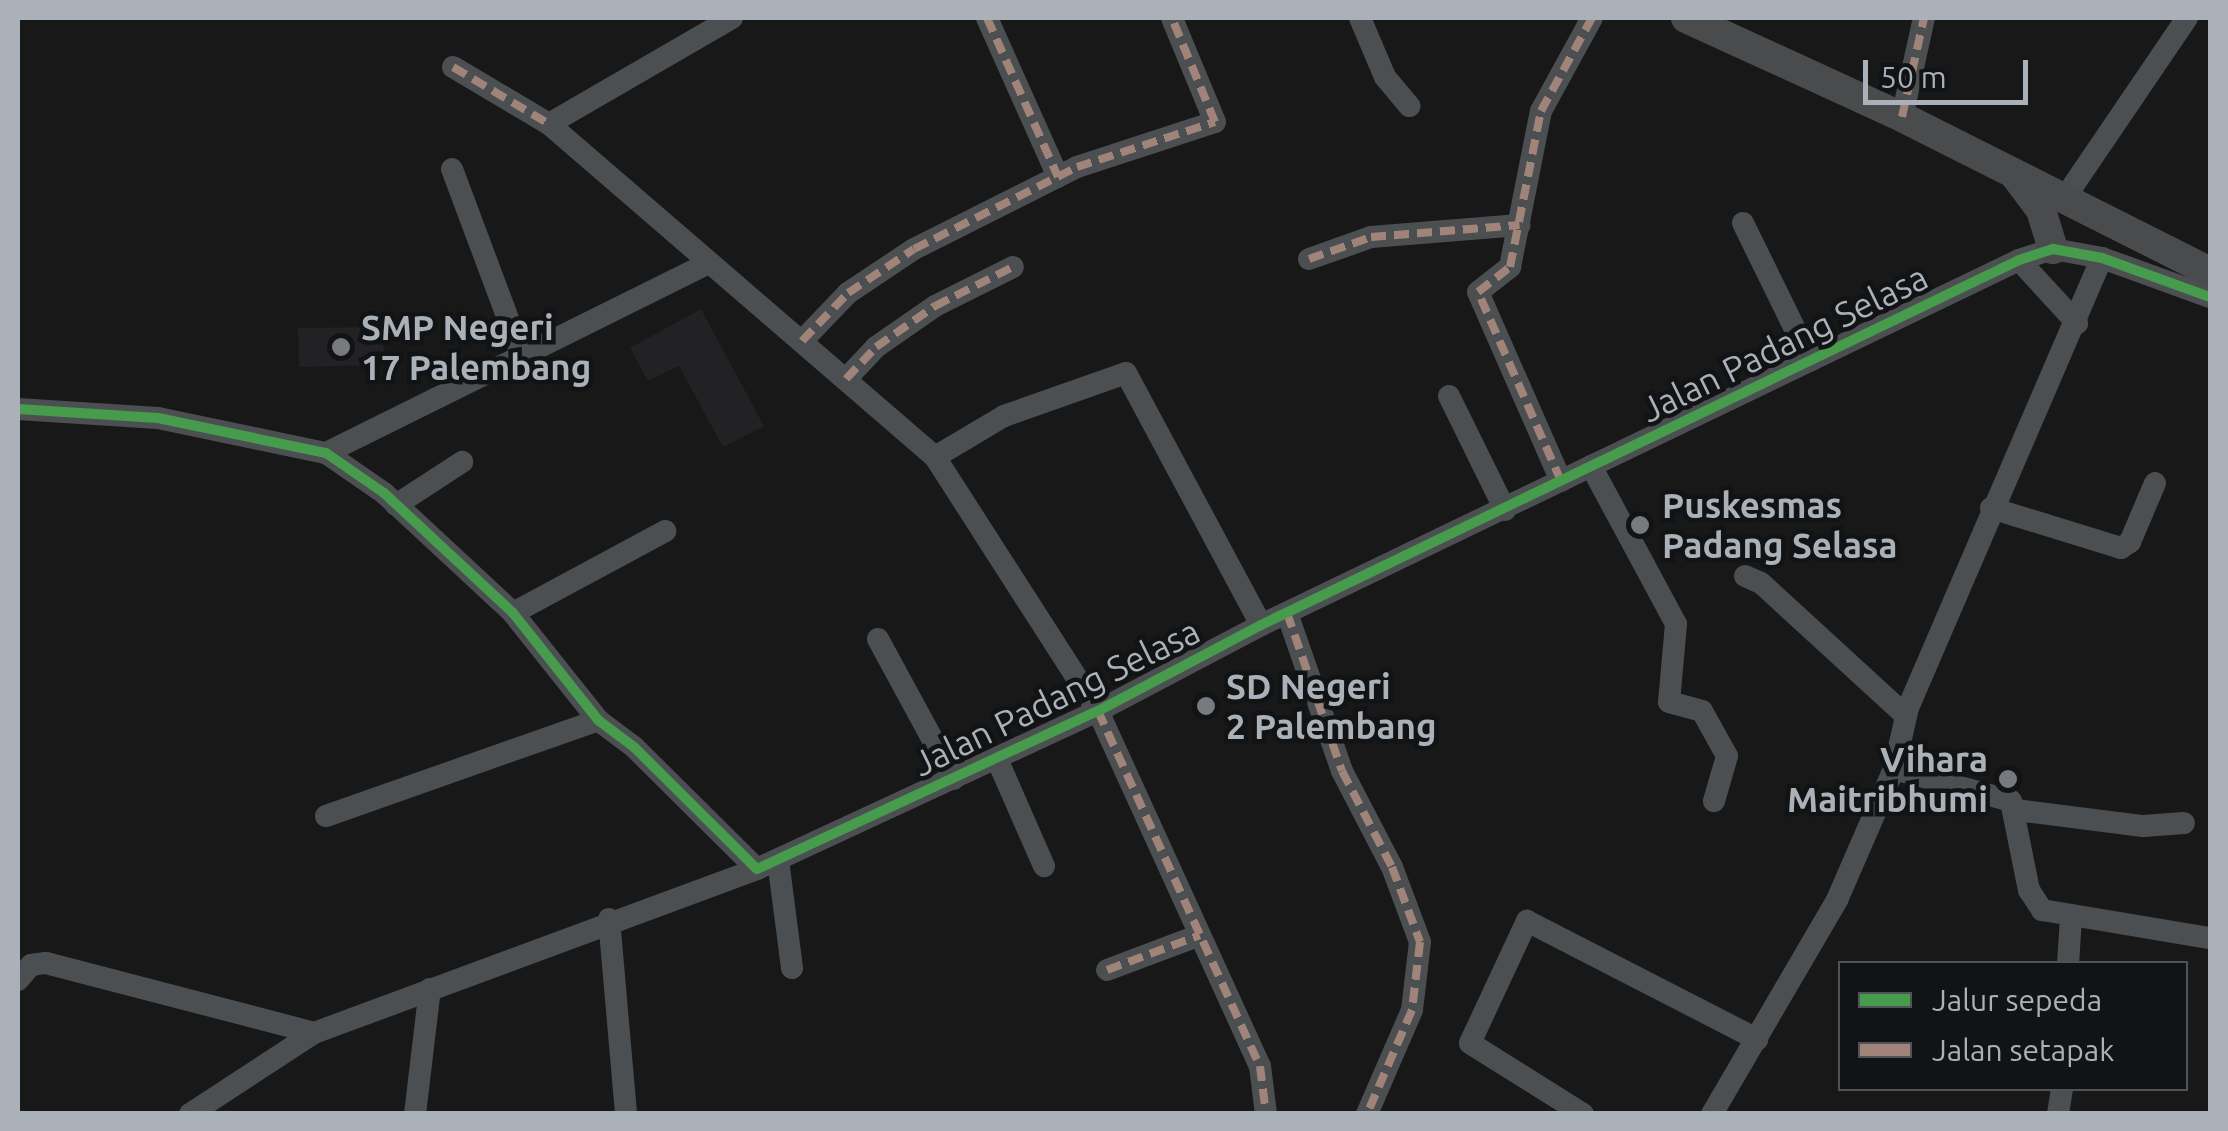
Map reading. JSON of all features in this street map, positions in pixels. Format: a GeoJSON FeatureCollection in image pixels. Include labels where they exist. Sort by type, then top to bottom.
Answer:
{"type":"FeatureCollection","features":[{"type":"Feature","properties":{"kind":"main road"},"geometry":{"type":"LineString","coordinates":[[1686,18],[1902,117],[2210,272]]}},
{"type":"Feature","properties":{"kind":"main road"},"geometry":{"type":"LineString","coordinates":[[2012,172],[2041,210],[2053,250]]}},
{"type":"Feature","properties":{"kind":"street"},"geometry":{"type":"LineString","coordinates":[[550,124],[732,18]]}},
{"type":"Feature","properties":{"kind":"street"},"geometry":{"type":"LineString","coordinates":[[986,18],[1058,177]]}},
{"type":"Feature","properties":{"kind":"street"},"geometry":{"type":"LineString","coordinates":[[802,340],[848,293],[914,249],[1058,177],[1215,122],[1172,18]]}},
{"type":"Feature","properties":{"kind":"street"},"geometry":{"type":"LineString","coordinates":[[1360,18],[1376,62],[1409,106]]}},
{"type":"Feature","properties":{"kind":"street"},"geometry":{"type":"LineString","coordinates":[[1561,481],[1478,296],[1510,267],[1541,111],[1592,18]]}},
{"type":"Feature","properties":{"kind":"street"},"geometry":{"type":"LineString","coordinates":[[1902,117],[1924,18]]}},
{"type":"Feature","properties":{"kind":"street"},"geometry":{"type":"LineString","coordinates":[[2080,204],[2187,18]]}},
{"type":"Feature","properties":{"kind":"street"},"geometry":{"type":"LineString","coordinates":[[454,66],[550,124],[935,457],[1098,712],[1260,1066],[1266,1114]]}},
{"type":"Feature","properties":{"kind":"street"},"geometry":{"type":"LineString","coordinates":[[452,169],[523,359]]}},
{"type":"Feature","properties":{"kind":"street"},"geometry":{"type":"LineString","coordinates":[[1742,223],[1810,360]]}},
{"type":"Feature","properties":{"kind":"street"},"geometry":{"type":"LineString","coordinates":[[1309,259],[1371,236],[1520,224]]}},
{"type":"Feature","properties":{"kind":"street","name":"Jalan Padang Selasa"},"geometry":{"type":"LineString","coordinates":[[190,1114],[314,1033],[610,919],[767,864],[997,760],[1261,626],[2019,260],[2053,250],[2102,258],[2210,297]]}},
{"type":"Feature","properties":{"kind":"street"},"geometry":{"type":"LineString","coordinates":[[1712,1114],[1837,900],[1894,769],[1905,716],[1991,508],[2077,323],[2102,258]]}},
{"type":"Feature","properties":{"kind":"street"},"geometry":{"type":"LineString","coordinates":[[2019,260],[2077,323]]}},
{"type":"Feature","properties":{"kind":"street"},"geometry":{"type":"LineString","coordinates":[[326,453],[523,359],[709,262]]}},
{"type":"Feature","properties":{"kind":"street"},"geometry":{"type":"LineString","coordinates":[[846,378],[876,348],[935,306],[1012,267]]}},
{"type":"Feature","properties":{"kind":"street"},"geometry":{"type":"LineString","coordinates":[[935,457],[1004,416],[1126,373],[1261,626]]}},
{"type":"Feature","properties":{"kind":"street"},"geometry":{"type":"LineString","coordinates":[[1450,396],[1505,510]]}},
{"type":"Feature","properties":{"kind":"street"},"geometry":{"type":"LineString","coordinates":[[18,409],[158,418],[326,453],[396,505],[513,614],[598,720],[767,864],[792,968]]}},
{"type":"Feature","properties":{"kind":"street"},"geometry":{"type":"LineString","coordinates":[[396,505],[462,462]]}},
{"type":"Feature","properties":{"kind":"street"},"geometry":{"type":"LineString","coordinates":[[1591,466],[1676,624],[1669,702],[1702,711],[1727,756],[1714,801]]}},
{"type":"Feature","properties":{"kind":"street"},"geometry":{"type":"LineString","coordinates":[[1991,508],[2120,548],[2130,542],[2155,483]]}},
{"type":"Feature","properties":{"kind":"street"},"geometry":{"type":"LineString","coordinates":[[513,614],[665,532]]}},
{"type":"Feature","properties":{"kind":"street"},"geometry":{"type":"LineString","coordinates":[[1746,576],[1761,583],[1905,716]]}},
{"type":"Feature","properties":{"kind":"street"},"geometry":{"type":"LineString","coordinates":[[1287,614],[1342,771],[1392,867],[1420,942],[1412,1010],[1367,1114]]}},
{"type":"Feature","properties":{"kind":"street"},"geometry":{"type":"LineString","coordinates":[[878,639],[954,779]]}},
{"type":"Feature","properties":{"kind":"street"},"geometry":{"type":"LineString","coordinates":[[326,816],[598,720]]}},
{"type":"Feature","properties":{"kind":"street"},"geometry":{"type":"LineString","coordinates":[[997,760],[1044,866]]}},
{"type":"Feature","properties":{"kind":"street"},"geometry":{"type":"LineString","coordinates":[[1894,769],[2003,796],[2016,810],[2036,905],[2070,918],[2210,938]]}},
{"type":"Feature","properties":{"kind":"street"},"geometry":{"type":"LineString","coordinates":[[2016,810],[2143,826],[2184,823]]}},
{"type":"Feature","properties":{"kind":"street"},"geometry":{"type":"LineString","coordinates":[[2068,961],[2070,918]]}},
{"type":"Feature","properties":{"kind":"street"},"geometry":{"type":"LineString","coordinates":[[610,919],[626,1114]]}},
{"type":"Feature","properties":{"kind":"street"},"geometry":{"type":"LineString","coordinates":[[1583,1114],[1471,1047],[1469,1037],[1527,921],[1757,1039]]}},
{"type":"Feature","properties":{"kind":"street"},"geometry":{"type":"LineString","coordinates":[[1107,970],[1200,935]]}},
{"type":"Feature","properties":{"kind":"street"},"geometry":{"type":"LineString","coordinates":[[18,980],[31,964],[46,963],[314,1033]]}},
{"type":"Feature","properties":{"kind":"street"},"geometry":{"type":"LineString","coordinates":[[415,1114],[430,989]]}},
{"type":"Feature","properties":{"kind":"shaded area"},"geometry":{"type":"Polygon","coordinates":[[[701,309],[764,426],[723,447],[679,366],[648,381],[630,348],[701,309]]]}},
{"type":"Feature","properties":{"kind":"shaded area","name":"SMP Negeri 17 Palembang"},"geometry":{"type":"Polygon","coordinates":[[[383,327],[384,365],[299,367],[298,328],[383,327]]]}},
{"type":"Feature","properties":{"kind":"marked path"},"geometry":{"type":"LineString","coordinates":[[987,18],[1058,177]]}},
{"type":"Feature","properties":{"kind":"marked path"},"geometry":{"type":"LineString","coordinates":[[802,341],[848,293],[914,249],[1077,167],[1215,122],[1172,18]]}},
{"type":"Feature","properties":{"kind":"marked path"},"geometry":{"type":"LineString","coordinates":[[1561,481],[1478,292],[1510,267],[1541,111],[1592,18]]}},
{"type":"Feature","properties":{"kind":"marked path"},"geometry":{"type":"LineString","coordinates":[[1902,117],[1924,18]]}},
{"type":"Feature","properties":{"kind":"marked path"},"geometry":{"type":"LineString","coordinates":[[453,67],[549,124]]}},
{"type":"Feature","properties":{"kind":"marked path"},"geometry":{"type":"LineString","coordinates":[[1309,259],[1371,237],[1520,225]]}},
{"type":"Feature","properties":{"kind":"marked path"},"geometry":{"type":"LineString","coordinates":[[846,379],[876,347],[935,306],[1013,267]]}},
{"type":"Feature","properties":{"kind":"marked path"},"geometry":{"type":"LineString","coordinates":[[1287,613],[1342,771],[1392,867],[1420,942],[1412,1010],[1367,1114]]}},
{"type":"Feature","properties":{"kind":"marked path"},"geometry":{"type":"LineString","coordinates":[[1098,711],[1260,1066],[1266,1114]]}},
{"type":"Feature","properties":{"kind":"marked path"},"geometry":{"type":"LineString","coordinates":[[1107,970],[1200,935]]}},
{"type":"Feature","properties":{"kind":"cycle path"},"geometry":{"type":"LineString","coordinates":[[18,409],[158,418],[326,453],[384,493],[513,613],[598,720],[634,747],[757,869],[1098,711],[1261,625],[2019,260],[2053,249],[2102,258],[2210,297]]}},
{"type":"Feature","properties":{"kind":"place","name":"SMP Negeri 17 Palembang"},"geometry":{"type":"Point","coordinates":[341,347]}},
{"type":"Feature","properties":{"kind":"place","name":"Puskesmas Padang Selasa"},"geometry":{"type":"Point","coordinates":[1640,525]}},
{"type":"Feature","properties":{"kind":"place","name":"SD Negeri 2 Palembang"},"geometry":{"type":"Point","coordinates":[1206,706]}},
{"type":"Feature","properties":{"kind":"place","name":"Vihara Maitribhumi"},"geometry":{"type":"Point","coordinates":[2008,779]}}]}
